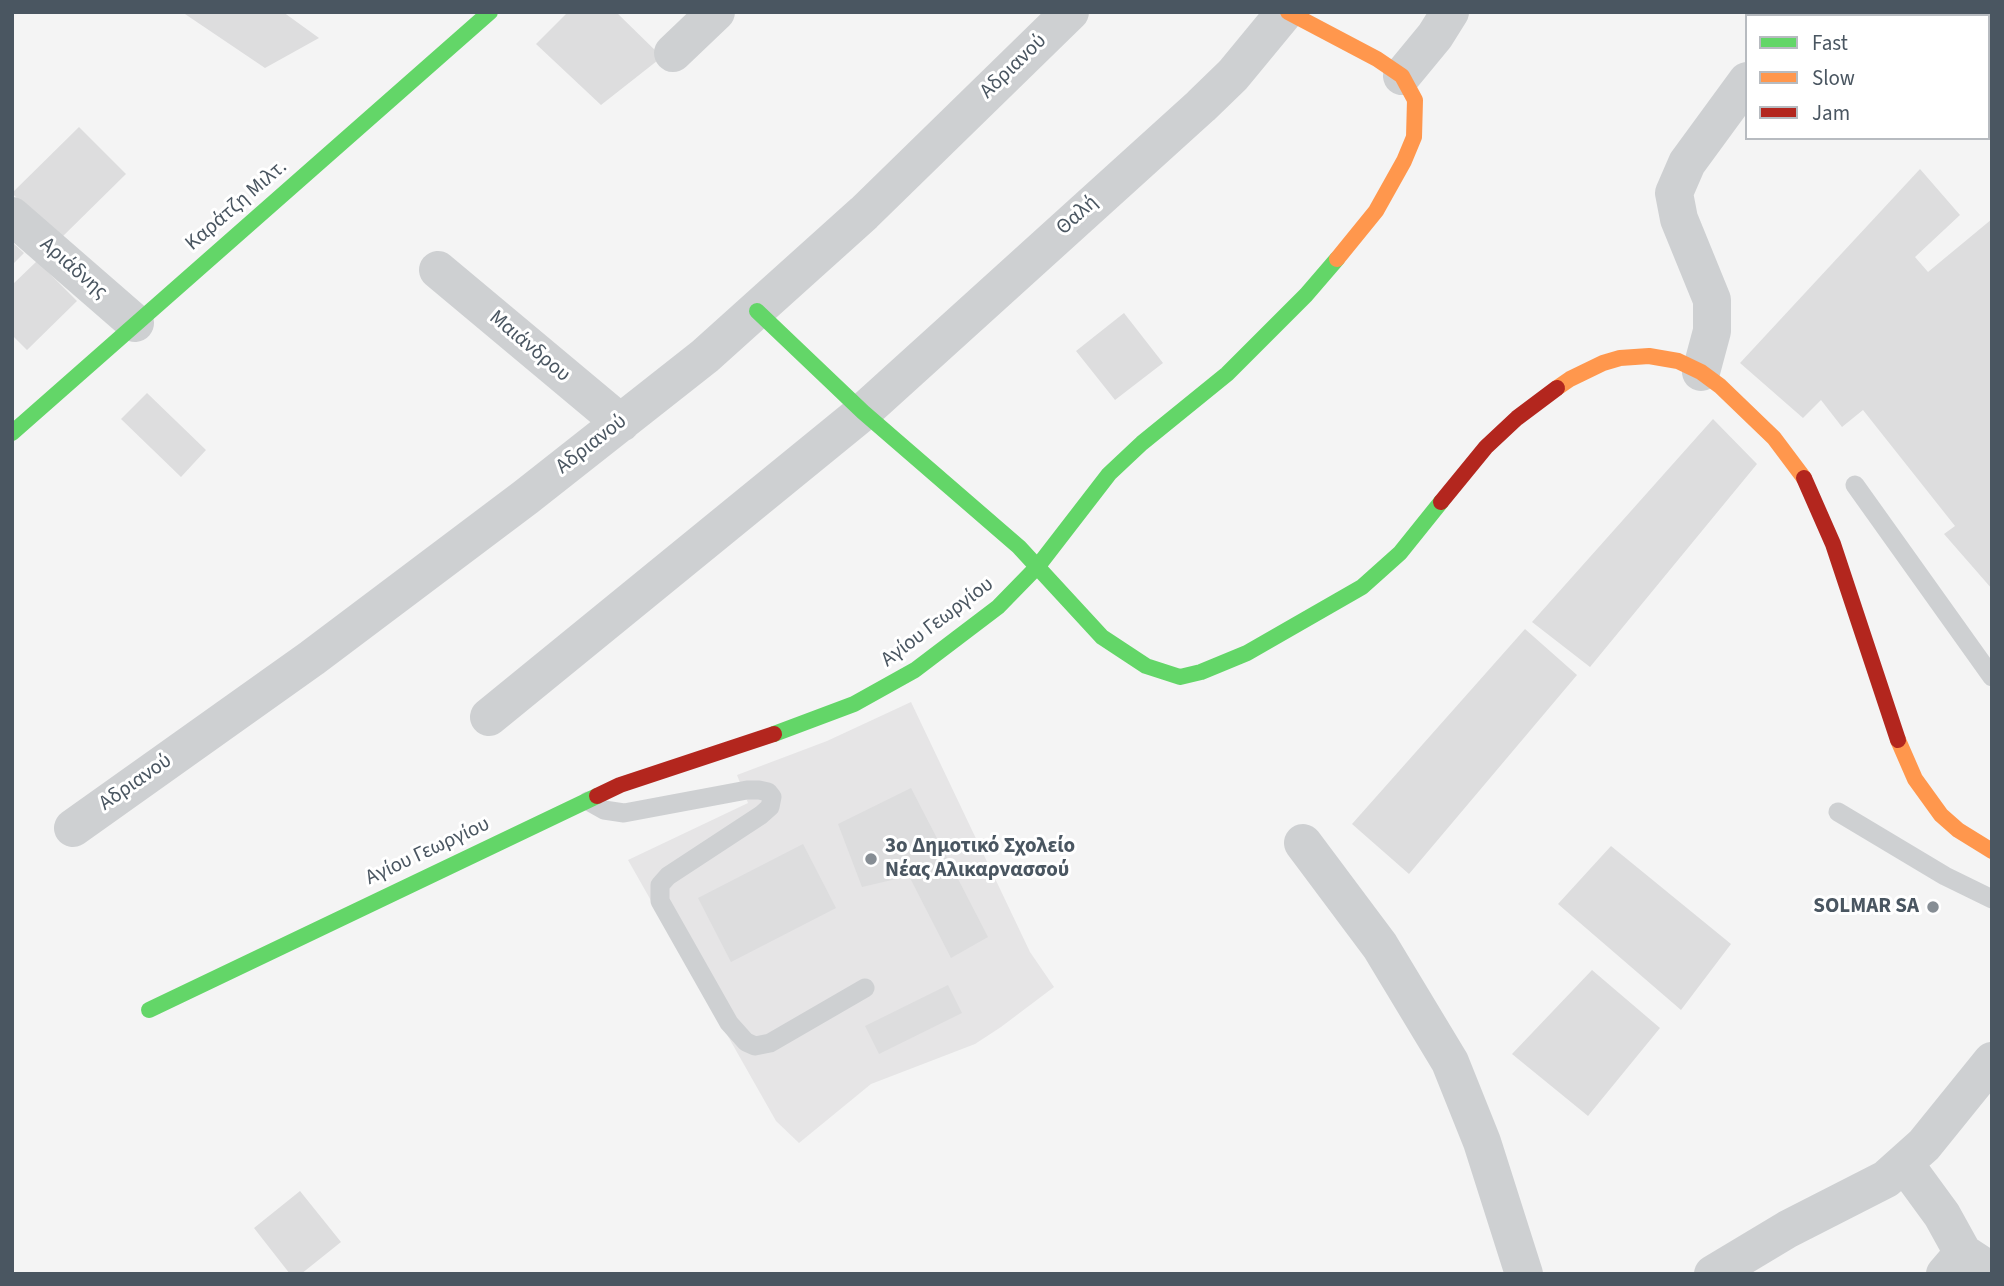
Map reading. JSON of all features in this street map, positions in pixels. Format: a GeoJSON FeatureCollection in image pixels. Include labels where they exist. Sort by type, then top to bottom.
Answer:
{"type":"FeatureCollection","features":[{"type":"Feature","properties":{"kind":"street","name":"Καράτζη Μιλτ."},"geometry":{"type":"LineString","coordinates":[[12,433],[490,12]]}},
{"type":"Feature","properties":{"kind":"street"},"geometry":{"type":"LineString","coordinates":[[673,53],[716,12]]}},
{"type":"Feature","properties":{"kind":"street","name":"Αδριανού"},"geometry":{"type":"LineString","coordinates":[[73,828],[312,658],[705,356],[864,213],[1070,12]]}},
{"type":"Feature","properties":{"kind":"street"},"geometry":{"type":"LineString","coordinates":[[1286,12],[1377,59],[1402,76],[1435,36],[1450,12]]}},
{"type":"Feature","properties":{"kind":"street","name":"Θαλή"},"geometry":{"type":"LineString","coordinates":[[489,717],[863,412],[1201,106],[1233,75],[1286,12]]}},
{"type":"Feature","properties":{"kind":"street","name":"Αγίου Γεωργίου"},"geometry":{"type":"LineString","coordinates":[[149,1010],[348,913],[641,777],[812,721],[874,695],[915,670],[981,622],[1038,566],[1109,474],[1250,352],[1306,295],[1357,237],[1388,193],[1414,136],[1415,100],[1402,76]]}},
{"type":"Feature","properties":{"kind":"street"},"geometry":{"type":"LineString","coordinates":[[1701,372],[1712,331],[1712,300],[1679,219],[1674,193],[1687,163],[1745,84]]}},
{"type":"Feature","properties":{"kind":"street","name":"Αριάδνης"},"geometry":{"type":"LineString","coordinates":[[12,216],[135,323]]}},
{"type":"Feature","properties":{"kind":"street","name":"Μαιάνδρου"},"geometry":{"type":"LineString","coordinates":[[438,270],[621,423]]}},
{"type":"Feature","properties":{"kind":"street"},"geometry":{"type":"LineString","coordinates":[[757,311],[863,412],[1003,532],[1038,566],[1102,637],[1129,656],[1168,675],[1180,677],[1201,673],[1247,653],[1370,581],[1401,553],[1486,447],[1517,418],[1570,379],[1603,363],[1635,356],[1678,361],[1701,372],[1720,386],[1752,415],[1793,460],[1803,476],[1833,544],[1902,751],[1915,779],[1941,815],[1958,830],[1992,851]]}},
{"type":"Feature","properties":{"kind":"street"},"geometry":{"type":"LineString","coordinates":[[1303,843],[1380,946],[1450,1062],[1482,1142],[1524,1274]]}},
{"type":"Feature","properties":{"kind":"street"},"geometry":{"type":"LineString","coordinates":[[1713,1274],[1788,1229],[1886,1179],[1924,1145],[1992,1061]]}},
{"type":"Feature","properties":{"kind":"street"},"geometry":{"type":"LineString","coordinates":[[1904,1163],[1942,1215],[1967,1266]]}},
{"type":"Feature","properties":{"kind":"lane"},"geometry":{"type":"LineString","coordinates":[[1855,485],[1992,677]]}},
{"type":"Feature","properties":{"kind":"lane"},"geometry":{"type":"LineString","coordinates":[[587,801],[604,810],[624,813],[747,790],[768,792],[772,797],[770,807],[761,815],[668,876],[660,885],[660,901],[729,1023],[746,1042],[755,1046],[770,1043],[865,988]]}},
{"type":"Feature","properties":{"kind":"lane"},"geometry":{"type":"LineString","coordinates":[[1838,812],[1945,876],[1992,899]]}},
{"type":"Feature","properties":{"kind":"shaded area"},"geometry":{"type":"Polygon","coordinates":[[[911,702],[1030,952],[1054,987],[975,1044],[871,1084],[799,1143],[776,1121],[628,860],[748,803],[737,775],[827,741],[911,702]]]}},
{"type":"Feature","properties":{"kind":"building"},"geometry":{"type":"Polygon","coordinates":[[[182,12],[283,12],[319,38],[265,68],[182,12]]]}},
{"type":"Feature","properties":{"kind":"building"},"geometry":{"type":"Polygon","coordinates":[[[568,12],[616,12],[662,57],[601,105],[536,44],[568,12]]]}},
{"type":"Feature","properties":{"kind":"building"},"geometry":{"type":"Polygon","coordinates":[[[79,127],[126,174],[58,241],[12,193],[79,127]]]}},
{"type":"Feature","properties":{"kind":"building"},"geometry":{"type":"Polygon","coordinates":[[[1920,169],[1960,215],[1915,257],[1928,272],[1992,219],[1992,589],[1944,534],[1955,526],[1863,410],[1842,427],[1821,400],[1803,418],[1740,363],[1920,169]]]}},
{"type":"Feature","properties":{"kind":"building"},"geometry":{"type":"Polygon","coordinates":[[[12,242],[24,253],[12,265],[12,242]]]}},
{"type":"Feature","properties":{"kind":"building"},"geometry":{"type":"Polygon","coordinates":[[[37,261],[77,301],[27,350],[12,335],[12,285],[37,261]]]}},
{"type":"Feature","properties":{"kind":"building"},"geometry":{"type":"Polygon","coordinates":[[[1124,313],[1163,363],[1115,400],[1076,351],[1124,313]]]}},
{"type":"Feature","properties":{"kind":"building"},"geometry":{"type":"Polygon","coordinates":[[[147,393],[206,450],[181,477],[121,419],[147,393]]]}},
{"type":"Feature","properties":{"kind":"building"},"geometry":{"type":"Polygon","coordinates":[[[1713,419],[1757,464],[1590,667],[1532,622],[1713,419]]]}},
{"type":"Feature","properties":{"kind":"building"},"geometry":{"type":"Polygon","coordinates":[[[1525,629],[1577,675],[1409,874],[1352,824],[1525,629]]]}},
{"type":"Feature","properties":{"kind":"building"},"geometry":{"type":"Polygon","coordinates":[[[911,788],[988,937],[951,958],[909,876],[862,887],[838,824],[911,788]]]}},
{"type":"Feature","properties":{"kind":"building"},"geometry":{"type":"Polygon","coordinates":[[[803,844],[836,908],[731,962],[698,898],[803,844]]]}},
{"type":"Feature","properties":{"kind":"building"},"geometry":{"type":"Polygon","coordinates":[[[1611,846],[1731,944],[1681,1010],[1558,904],[1611,846]]]}},
{"type":"Feature","properties":{"kind":"building"},"geometry":{"type":"Polygon","coordinates":[[[1592,970],[1660,1028],[1588,1116],[1512,1054],[1592,970]]]}},
{"type":"Feature","properties":{"kind":"building"},"geometry":{"type":"Polygon","coordinates":[[[948,985],[962,1013],[879,1054],[865,1026],[948,985]]]}},
{"type":"Feature","properties":{"kind":"building"},"geometry":{"type":"Polygon","coordinates":[[[300,1191],[341,1242],[301,1274],[290,1274],[254,1228],[300,1191]]]}},
{"type":"Feature","properties":{"kind":"traffic: fast"},"geometry":{"type":"LineString","coordinates":[[12,433],[490,12]]}},
{"type":"Feature","properties":{"kind":"traffic: fast"},"geometry":{"type":"LineString","coordinates":[[774,734],[854,704],[915,670],[998,607],[1038,566],[1109,474],[1142,443],[1227,374],[1306,295],[1337,259]]}},
{"type":"Feature","properties":{"kind":"traffic: fast"},"geometry":{"type":"LineString","coordinates":[[757,311],[863,412],[1019,547],[1102,637],[1146,666],[1180,677],[1201,672],[1247,653],[1362,587],[1400,553],[1441,502]]}},
{"type":"Feature","properties":{"kind":"traffic: fast"},"geometry":{"type":"LineString","coordinates":[[149,1010],[597,796]]}},
{"type":"Feature","properties":{"kind":"traffic: slow"},"geometry":{"type":"LineString","coordinates":[[1288,12],[1377,59],[1402,76],[1415,100],[1414,137],[1404,161],[1376,211],[1337,259]]}},
{"type":"Feature","properties":{"kind":"traffic: slow"},"geometry":{"type":"LineString","coordinates":[[1557,388],[1603,363],[1620,358],[1649,356],[1678,361],[1701,372],[1720,386],[1774,438],[1804,478]]}},
{"type":"Feature","properties":{"kind":"traffic: slow"},"geometry":{"type":"LineString","coordinates":[[1898,740],[1915,779],[1941,815],[1958,830],[1992,851]]}},
{"type":"Feature","properties":{"kind":"traffic: jam"},"geometry":{"type":"LineString","coordinates":[[1441,502],[1486,447],[1517,418],[1557,388]]}},
{"type":"Feature","properties":{"kind":"traffic: jam"},"geometry":{"type":"LineString","coordinates":[[1804,478],[1833,544],[1898,740]]}},
{"type":"Feature","properties":{"kind":"traffic: jam"},"geometry":{"type":"LineString","coordinates":[[597,796],[620,785],[774,734]]}},
{"type":"Feature","properties":{"kind":"place","name":"3ο Δημοτικό Σχολείο Νέας Αλικαρνασσού"},"geometry":{"type":"Point","coordinates":[871,859]}},
{"type":"Feature","properties":{"kind":"place","name":"SOLMAR SA"},"geometry":{"type":"Point","coordinates":[1933,907]}}]}
